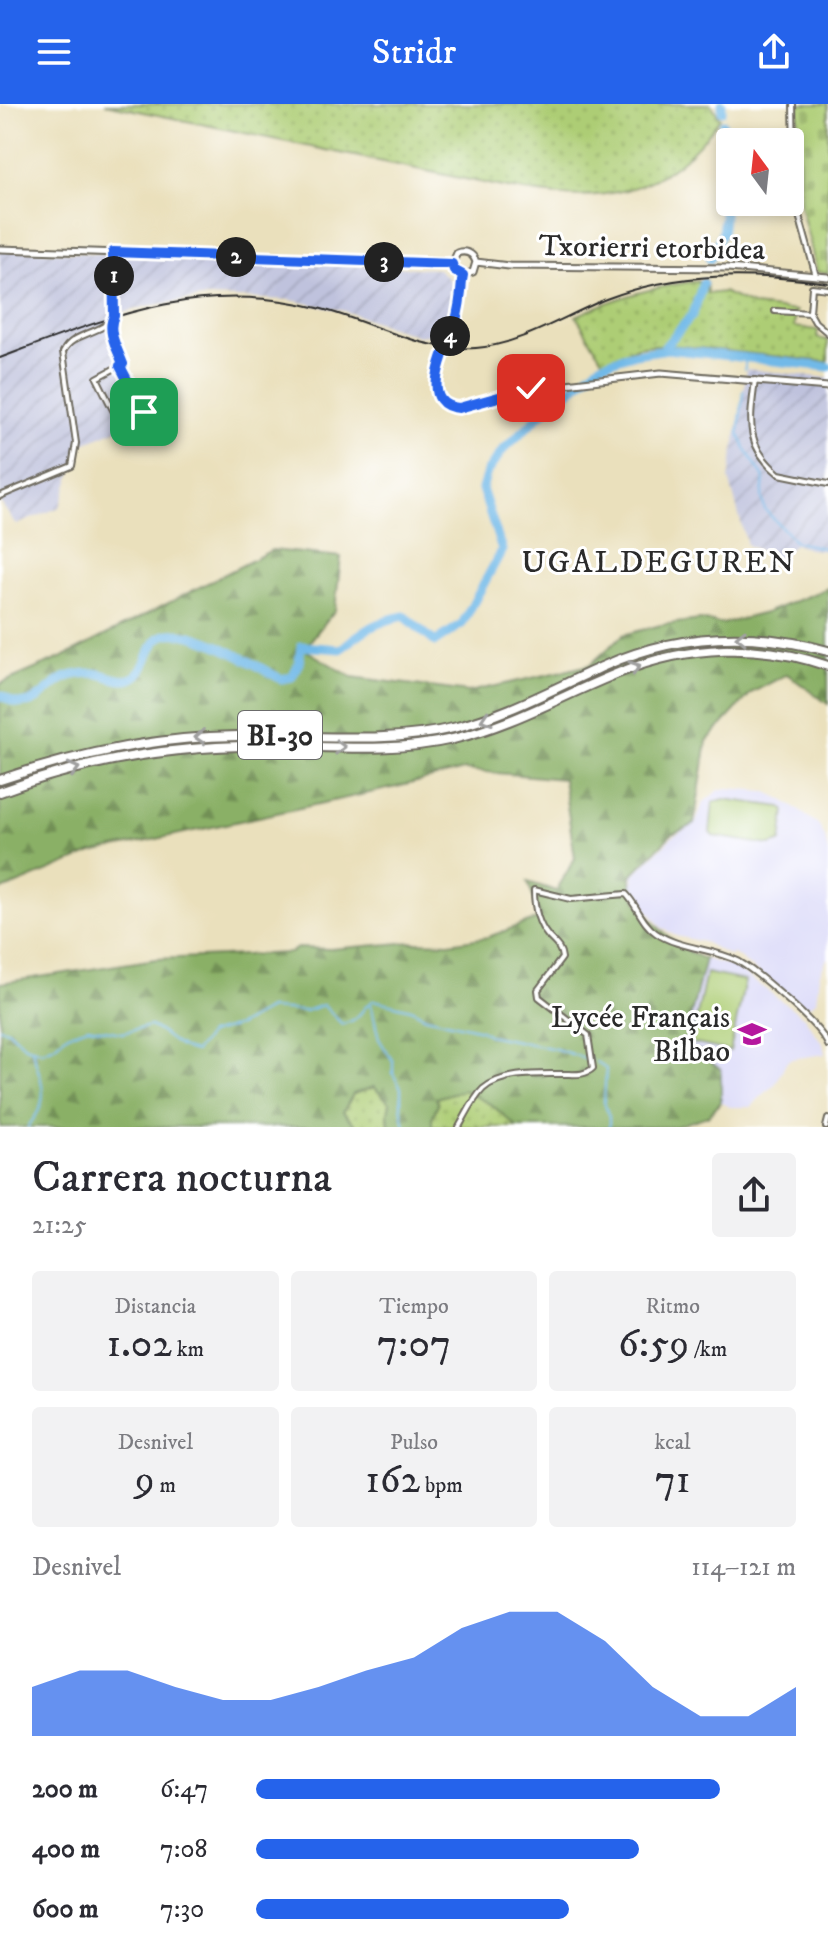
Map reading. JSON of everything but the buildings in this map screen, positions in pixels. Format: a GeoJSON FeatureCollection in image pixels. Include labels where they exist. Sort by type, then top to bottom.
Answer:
{"type":"FeatureCollection","features":[{"type":"Feature","properties":{"kind":"highway","name":"BI-30"},"geometry":{"type":"LineString","coordinates":[[0,780],[86,755],[166,741],[245,735],[392,737],[444,730],[510,710],[627,657],[693,640],[765,638],[828,651]]}},
{"type":"Feature","properties":{"kind":"highway","name":"BI-30"},"geometry":{"type":"LineString","coordinates":[[0,792],[88,765],[167,751],[244,746],[391,748],[439,742],[508,722],[635,667],[700,651],[756,650],[828,666]]}},
{"type":"Feature","properties":{"kind":"street"},"geometry":{"type":"LineString","coordinates":[[793,104],[795,201],[816,276]]}},
{"type":"Feature","properties":{"kind":"street","name":"Txorierri etorbidea"},"geometry":{"type":"LineString","coordinates":[[0,249],[452,264],[461,252],[472,255],[476,262],[509,266],[700,267],[828,277]]}},
{"type":"Feature","properties":{"kind":"street"},"geometry":{"type":"LineString","coordinates":[[0,496],[73,463],[76,443],[62,357],[64,347],[71,341],[110,323],[114,316],[113,252]]}},
{"type":"Feature","properties":{"kind":"street"},"geometry":{"type":"LineString","coordinates":[[452,264],[454,270],[463,275],[473,272],[476,262]]}},
{"type":"Feature","properties":{"kind":"street"},"geometry":{"type":"LineString","coordinates":[[463,275],[459,307],[437,377],[438,394],[453,407],[466,407],[518,391],[548,386],[675,372],[828,387]]}},
{"type":"Feature","properties":{"kind":"street"},"geometry":{"type":"LineString","coordinates":[[828,289],[812,287],[810,313],[828,333]]}},
{"type":"Feature","properties":{"kind":"street"},"geometry":{"type":"LineString","coordinates":[[775,311],[810,313]]}},
{"type":"Feature","properties":{"kind":"street"},"geometry":{"type":"LineString","coordinates":[[110,323],[123,364],[97,378],[120,424],[144,412],[120,366]]}},
{"type":"Feature","properties":{"kind":"street"},"geometry":{"type":"LineString","coordinates":[[755,380],[750,428],[754,441],[779,474],[828,484]]}},
{"type":"Feature","properties":{"kind":"street"},"geometry":{"type":"LineString","coordinates":[[459,1127],[484,1088],[510,1078],[581,1074],[593,1068],[588,1035],[539,997],[538,990],[562,958],[558,945],[546,934],[537,912],[534,890],[571,899],[626,894],[654,933],[738,961],[805,1014],[828,1045]]}},
{"type":"Feature","properties":{"kind":"street"},"geometry":{"type":"LineString","coordinates":[[826,1127],[828,1119]]}},
{"type":"Feature","properties":{"kind":"shaded area"},"geometry":{"type":"Polygon","coordinates":[[[0,249],[438,269],[452,282],[454,302],[444,332],[418,336],[344,311],[290,300],[209,297],[147,306],[117,315],[116,335],[150,415],[82,444],[60,507],[16,525],[0,502],[0,249]]]}},
{"type":"Feature","properties":{"kind":"shaded area"},"geometry":{"type":"Polygon","coordinates":[[[747,369],[828,378],[828,551],[794,544],[778,558],[747,545],[729,479],[747,369]]]}},
{"type":"Feature","properties":{"kind":"shaded area"},"geometry":{"type":"Polygon","coordinates":[[[719,790],[765,791],[782,799],[818,824],[825,837],[828,854],[828,956],[819,975],[816,1001],[809,1006],[803,1007],[733,953],[730,956],[704,942],[676,936],[661,927],[632,885],[634,875],[673,836],[695,825],[703,803],[719,790]]]}},
{"type":"Feature","properties":{"kind":"shaded area","name":"Lycée Français Bilbao"},"geometry":{"type":"Polygon","coordinates":[[[705,959],[734,967],[804,1017],[823,1044],[825,1054],[786,1062],[776,1083],[750,1107],[730,1107],[721,1102],[721,1071],[683,1047],[705,959]]]}},
{"type":"Feature","properties":{"kind":"green space"},"geometry":{"type":"Polygon","coordinates":[[[105,104],[711,104],[720,118],[699,145],[676,166],[652,180],[627,190],[571,196],[508,188],[105,104]]]}},
{"type":"Feature","properties":{"kind":"green space"},"geometry":{"type":"Polygon","coordinates":[[[798,104],[828,104],[828,273],[817,272],[803,216],[804,128],[798,128],[798,104]]]}},
{"type":"Feature","properties":{"kind":"green space"},"geometry":{"type":"Polygon","coordinates":[[[706,280],[707,294],[723,292],[754,306],[796,311],[794,327],[818,330],[817,338],[828,340],[828,362],[653,345],[637,347],[603,361],[576,316],[640,292],[706,280]]]}},
{"type":"Feature","properties":{"kind":"green space"},"geometry":{"type":"Polygon","coordinates":[[[272,550],[341,557],[335,610],[304,649],[352,677],[469,692],[590,665],[623,635],[661,625],[700,620],[722,624],[765,613],[828,588],[828,704],[787,674],[751,693],[707,741],[694,825],[672,834],[631,876],[632,888],[646,914],[682,947],[705,959],[683,1047],[711,1053],[712,1063],[721,1070],[721,1102],[708,1116],[674,1127],[517,1127],[492,1105],[463,1090],[436,1098],[438,1104],[432,1127],[389,1127],[390,1103],[374,1087],[353,1094],[343,1112],[357,1127],[0,1127],[0,983],[156,959],[290,953],[297,948],[449,943],[488,937],[540,918],[528,882],[556,891],[575,858],[563,779],[464,770],[92,853],[0,891],[0,684],[65,656],[272,550]]]}},
{"type":"Feature","properties":{"kind":"green space"},"geometry":{"type":"Polygon","coordinates":[[[724,799],[781,807],[785,811],[781,842],[770,845],[713,836],[710,833],[713,802],[724,799]]]}},
{"type":"Feature","properties":{"kind":"green space"},"geometry":{"type":"Polygon","coordinates":[[[706,973],[745,981],[730,1051],[691,1043],[706,973]]]}},
{"type":"Feature","properties":{"kind":"green space"},"geometry":{"type":"Polygon","coordinates":[[[374,1087],[391,1103],[389,1127],[357,1127],[343,1112],[353,1094],[374,1087]]]}},
{"type":"Feature","properties":{"kind":"green space"},"geometry":{"type":"Polygon","coordinates":[[[466,1089],[551,1101],[574,1127],[432,1127],[438,1104],[436,1098],[444,1093],[466,1089]]]}},
{"type":"Feature","properties":{"kind":"waterway"},"geometry":{"type":"LineString","coordinates":[[722,104],[722,111]]}},
{"type":"Feature","properties":{"kind":"waterway"},"geometry":{"type":"LineString","coordinates":[[710,259],[722,233],[724,217],[723,124]]}},
{"type":"Feature","properties":{"kind":"waterway"},"geometry":{"type":"LineString","coordinates":[[662,350],[693,314],[703,283]]}},
{"type":"Feature","properties":{"kind":"waterway"},"geometry":{"type":"LineString","coordinates":[[0,695],[25,703],[39,698],[73,675],[94,673],[121,680],[130,679],[143,668],[157,640],[168,634],[182,634],[219,646],[281,679],[292,677],[299,663],[301,646],[341,649],[370,628],[395,618],[404,616],[435,642],[462,624],[502,550],[482,489],[487,472],[503,450],[540,415],[602,364],[629,355],[667,349],[828,367]]}},
{"type":"Feature","properties":{"kind":"waterway"},"geometry":{"type":"LineString","coordinates":[[745,358],[745,369]]}},
{"type":"Feature","properties":{"kind":"waterway"},"geometry":{"type":"LineString","coordinates":[[743,391],[739,433],[764,478],[762,497],[765,510],[796,542],[828,549]]}},
{"type":"Feature","properties":{"kind":"waterway"},"geometry":{"type":"LineString","coordinates":[[0,1028],[8,1030],[25,1046],[42,1051],[68,1034],[88,1027],[122,1033],[150,1026],[183,1048],[195,1052],[209,1034],[238,1026],[269,1009],[305,1011],[323,1005],[342,1024],[353,1020],[374,1000],[481,1030],[488,1035],[556,1049],[590,1060]]}},
{"type":"Feature","properties":{"kind":"waterway"},"geometry":{"type":"LineString","coordinates":[[371,1004],[379,1039],[393,1061],[393,1074],[401,1088],[405,1127]]}},
{"type":"Feature","properties":{"kind":"waterway"},"geometry":{"type":"LineString","coordinates":[[28,1127],[39,1111],[42,1098],[42,1084],[32,1049]]}},
{"type":"Feature","properties":{"kind":"waterway"},"geometry":{"type":"LineString","coordinates":[[596,1062],[606,1069],[604,1102],[609,1127]]}},
{"type":"Feature","properties":{"kind":"railway"},"geometry":{"type":"LineString","coordinates":[[0,358],[117,316],[194,300],[233,297],[275,300],[318,308],[415,341],[476,348],[510,341],[606,299],[661,283],[744,276],[828,283]]}},
{"type":"Feature","properties":{"kind":"place","name":"Lycée Français Bilbao"},"geometry":{"type":"Point","coordinates":[752,1034]}},
{"type":"Feature","properties":{"kind":"district","name":"UGALDEGUREN"},"geometry":{"type":"Point","coordinates":[659,561]}},
{"type":"Feature","properties":{"kind":"route"},"geometry":{"type":"LineString","coordinates":[[144,412],[120,366],[123,364],[112,334],[113,252],[452,264],[456,273],[463,275],[456,321],[438,370],[436,386],[441,399],[449,406],[459,408],[531,388]]}}]}
